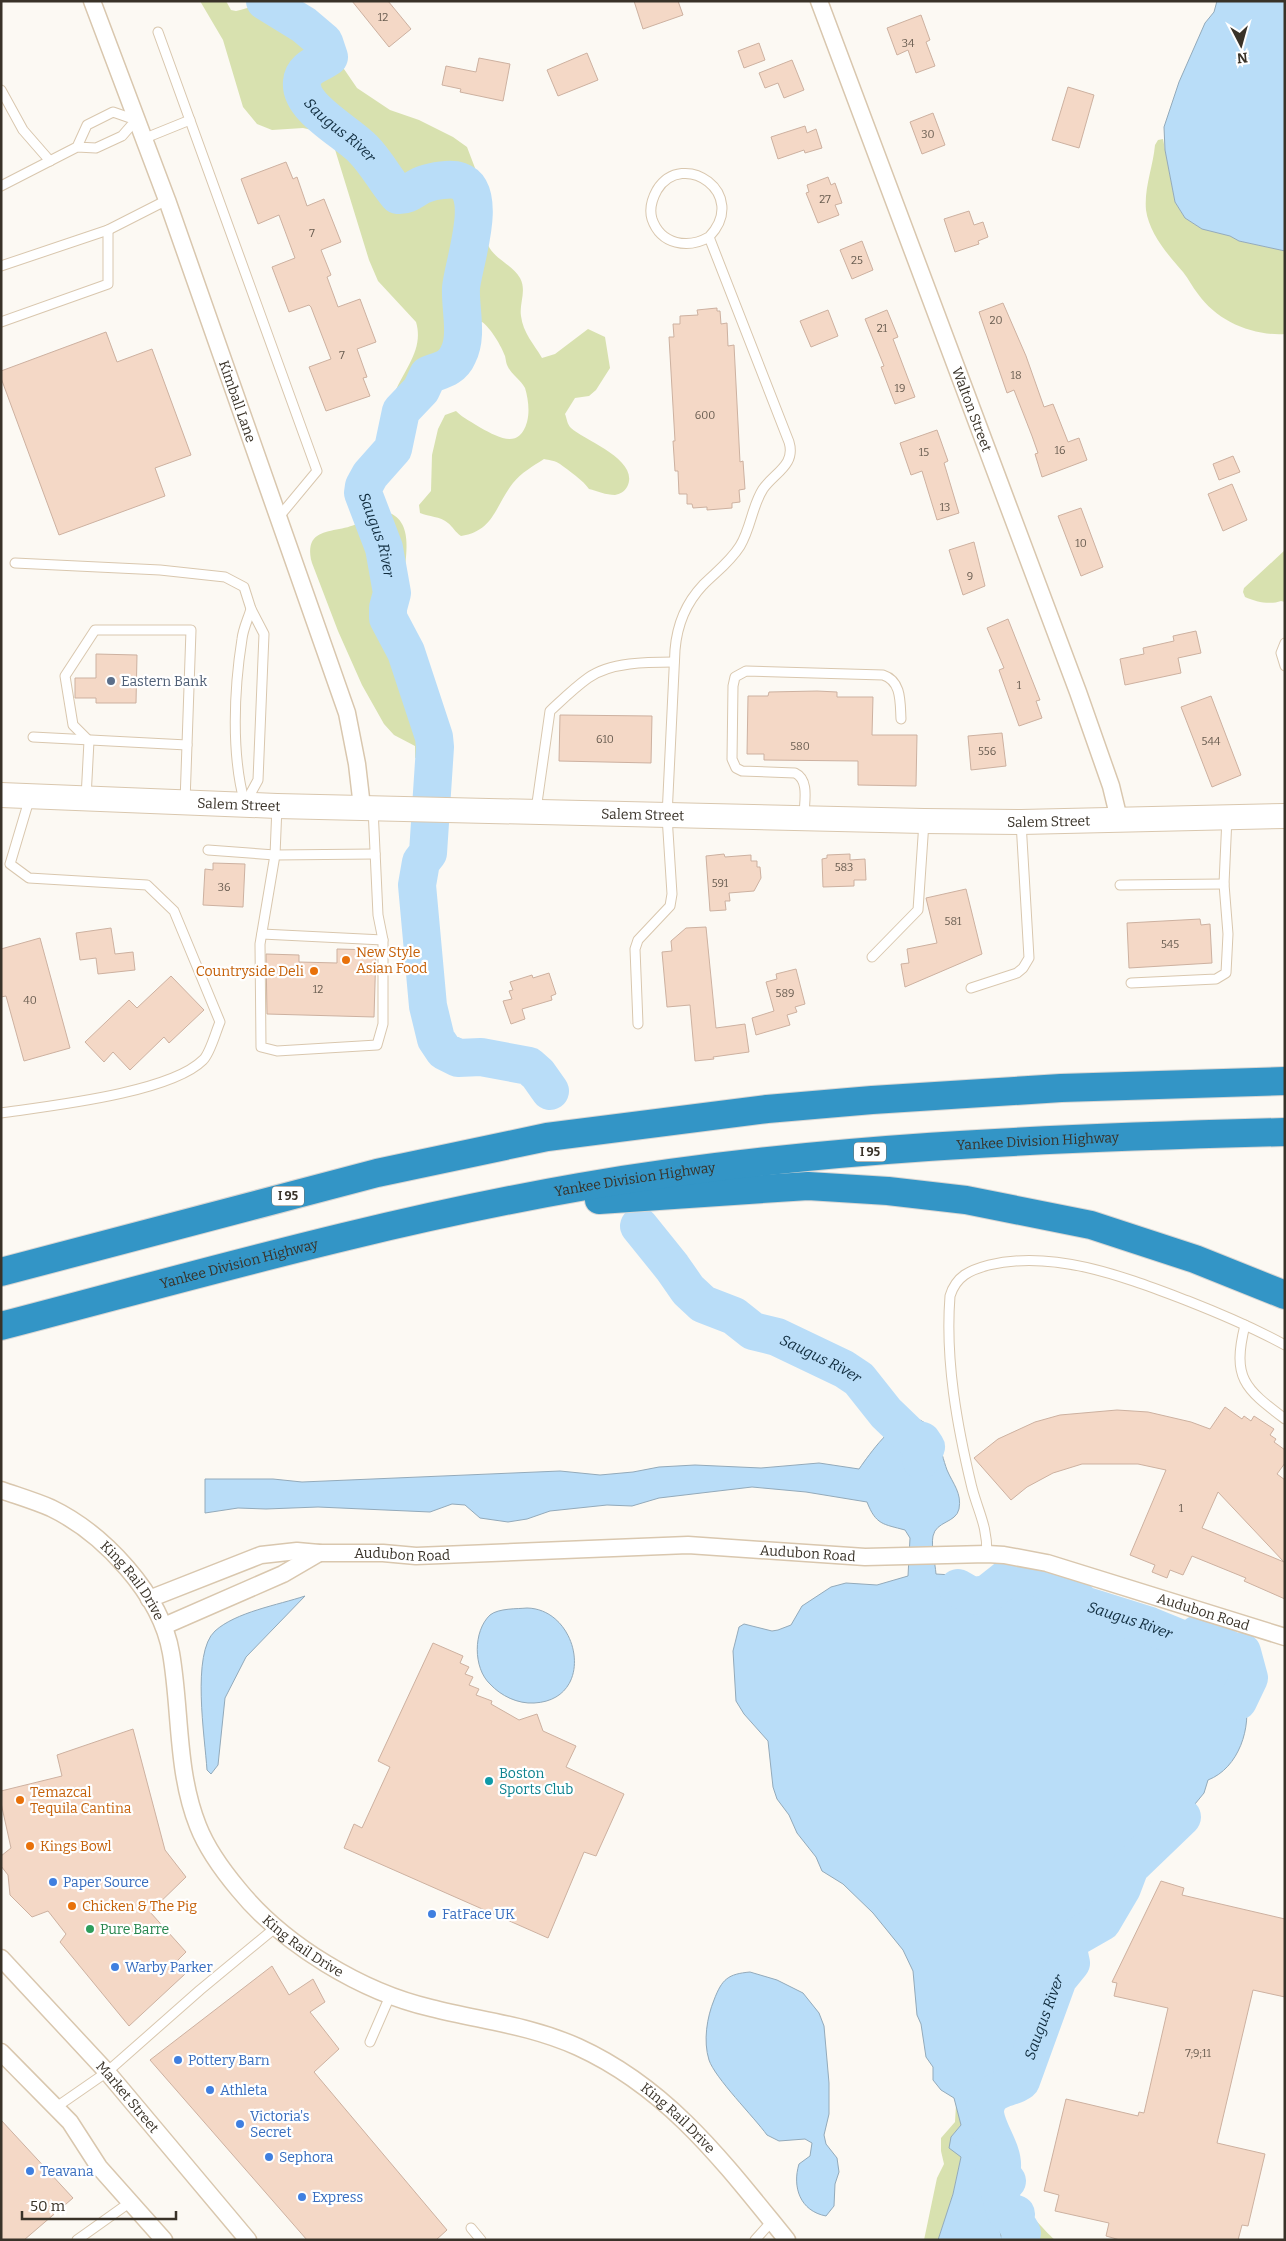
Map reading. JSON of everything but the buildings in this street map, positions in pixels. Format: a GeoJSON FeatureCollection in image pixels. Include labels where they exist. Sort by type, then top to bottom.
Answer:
{"type":"FeatureCollection","features":[{"type":"Feature","properties":{"kind":"highway"},"geometry":{"type":"LineString","coordinates":[[1061,1088],[1285,1065]]}},
{"type":"Feature","properties":{"kind":"highway","name":"I 95"},"geometry":{"type":"LineString","coordinates":[[1,1272],[376,1173],[547,1137],[766,1109],[1061,1088],[1285,1080]]}},
{"type":"Feature","properties":{"kind":"highway","name":"Yankee Division Highway"},"geometry":{"type":"LineString","coordinates":[[1,1326],[352,1234],[458,1210],[584,1186],[663,1174],[837,1154],[1002,1144],[1285,1132]]}},
{"type":"Feature","properties":{"kind":"highway"},"geometry":{"type":"LineString","coordinates":[[458,1210],[808,1186],[898,1192],[966,1200],[1091,1225],[1195,1259],[1285,1295]]}},
{"type":"Feature","properties":{"kind":"main road","name":"Salem Street"},"geometry":{"type":"LineString","coordinates":[[1,795],[278,806],[924,821],[1021,822],[1285,816]]}},
{"type":"Feature","properties":{"kind":"street","name":"Kimball Lane"},"geometry":{"type":"LineString","coordinates":[[92,1],[167,200],[347,713],[367,807]]}},
{"type":"Feature","properties":{"kind":"street","name":"Walton Street"},"geometry":{"type":"LineString","coordinates":[[819,1],[1078,692],[1111,786],[1119,819]]}},
{"type":"Feature","properties":{"kind":"street","name":"King Rail Drive"},"geometry":{"type":"LineString","coordinates":[[1,1490],[53,1509],[83,1527],[111,1551],[132,1574],[149,1599],[164,1626],[171,1652],[185,1775],[192,1810],[198,1828],[239,1891],[275,1928],[353,1979],[390,1996],[434,2009],[501,2021],[551,2036],[603,2060],[631,2076],[669,2105],[734,2175],[787,2240]]}},
{"type":"Feature","properties":{"kind":"street","name":"Audubon Road"},"geometry":{"type":"LineString","coordinates":[[149,1599],[261,1555],[288,1551],[319,1553],[365,1552],[416,1556],[688,1545],[865,1557],[987,1554],[1004,1555],[1047,1564],[1285,1637]]}},
{"type":"Feature","properties":{"kind":"street","name":"Audubon Road"},"geometry":{"type":"LineString","coordinates":[[164,1626],[283,1574],[319,1553]]}},
{"type":"Feature","properties":{"kind":"street","name":"Market Street"},"geometry":{"type":"LineString","coordinates":[[1,1958],[107,2072],[248,2240]]}},
{"type":"Feature","properties":{"kind":"street"},"geometry":{"type":"LineString","coordinates":[[1,2052],[70,2122],[99,2167],[129,2203],[164,2240]]}},
{"type":"Feature","properties":{"kind":"lane"},"geometry":{"type":"LineString","coordinates":[[158,32],[317,471],[278,518]]}},
{"type":"Feature","properties":{"kind":"lane"},"geometry":{"type":"LineString","coordinates":[[1,90],[23,130],[50,161]]}},
{"type":"Feature","properties":{"kind":"lane"},"geometry":{"type":"LineString","coordinates":[[1,186],[77,147],[96,148],[122,136],[136,120],[113,112],[87,125],[77,147]]}},
{"type":"Feature","properties":{"kind":"lane"},"geometry":{"type":"LineString","coordinates":[[143,139],[190,120]]}},
{"type":"Feature","properties":{"kind":"lane"},"geometry":{"type":"LineString","coordinates":[[694,174],[709,182],[716,189],[722,207],[722,215],[715,230],[708,237],[692,244],[682,244],[671,241],[658,231],[651,216],[651,204],[660,186],[666,180],[674,176],[694,174]]}},
{"type":"Feature","properties":{"kind":"lane"},"geometry":{"type":"LineString","coordinates":[[1,266],[108,230],[167,200]]}},
{"type":"Feature","properties":{"kind":"lane"},"geometry":{"type":"LineString","coordinates":[[1,322],[108,284],[108,230]]}},
{"type":"Feature","properties":{"kind":"lane"},"geometry":{"type":"LineString","coordinates":[[638,1024],[635,949],[638,940],[670,906],[672,894],[667,816],[674,662],[678,627],[686,608],[703,586],[733,557],[746,536],[764,488],[785,467],[791,452],[789,442],[708,237]]}},
{"type":"Feature","properties":{"kind":"lane"},"geometry":{"type":"LineString","coordinates":[[15,563],[160,570],[225,577],[244,587],[251,609],[264,634],[258,780],[245,804]]}},
{"type":"Feature","properties":{"kind":"lane"},"geometry":{"type":"LineString","coordinates":[[245,804],[239,782],[236,714],[242,637],[251,609]]}},
{"type":"Feature","properties":{"kind":"lane"},"geometry":{"type":"LineString","coordinates":[[86,798],[89,741],[73,725],[65,676],[95,630],[191,630],[185,802]]}},
{"type":"Feature","properties":{"kind":"lane"},"geometry":{"type":"LineString","coordinates":[[1285,643],[1281,653],[1285,666]]}},
{"type":"Feature","properties":{"kind":"lane"},"geometry":{"type":"LineString","coordinates":[[536,812],[550,711],[589,677],[613,668],[641,662],[674,662]]}},
{"type":"Feature","properties":{"kind":"lane"},"geometry":{"type":"LineString","coordinates":[[804,819],[805,785],[799,775],[795,773],[742,771],[734,766],[732,759],[733,686],[738,675],[746,671],[883,675],[894,682],[898,690],[901,719]]}},
{"type":"Feature","properties":{"kind":"lane"},"geometry":{"type":"LineString","coordinates":[[33,737],[187,746]]}},
{"type":"Feature","properties":{"kind":"lane"},"geometry":{"type":"LineString","coordinates":[[1,1113],[113,1096],[179,1078],[204,1060],[220,1022],[174,911],[147,885],[29,878],[10,864],[30,796]]}},
{"type":"Feature","properties":{"kind":"lane"},"geometry":{"type":"LineString","coordinates":[[278,806],[275,855],[260,944],[261,1047],[277,1051],[376,1045],[383,1024],[383,940],[378,915],[375,854],[367,807]]}},
{"type":"Feature","properties":{"kind":"lane"},"geometry":{"type":"LineString","coordinates":[[1131,983],[1216,979],[1224,975],[1228,967],[1228,934],[1224,884],[1227,817]]}},
{"type":"Feature","properties":{"kind":"lane"},"geometry":{"type":"LineString","coordinates":[[872,958],[918,910],[924,821]]}},
{"type":"Feature","properties":{"kind":"lane"},"geometry":{"type":"LineString","coordinates":[[971,988],[1017,973],[1026,965],[1029,958],[1021,822]]}},
{"type":"Feature","properties":{"kind":"lane"},"geometry":{"type":"LineString","coordinates":[[208,850],[275,855],[375,854]]}},
{"type":"Feature","properties":{"kind":"lane"},"geometry":{"type":"LineString","coordinates":[[1120,885],[1224,884]]}},
{"type":"Feature","properties":{"kind":"lane"},"geometry":{"type":"LineString","coordinates":[[262,934],[383,940]]}},
{"type":"Feature","properties":{"kind":"lane"},"geometry":{"type":"LineString","coordinates":[[987,1554],[984,1522],[971,1481],[950,1362],[950,1296],[953,1287],[961,1276],[971,1270],[997,1264],[1026,1261],[1054,1262],[1085,1268],[1142,1284],[1245,1325],[1285,1345]]}},
{"type":"Feature","properties":{"kind":"lane"},"geometry":{"type":"LineString","coordinates":[[1245,1325],[1239,1356],[1242,1377],[1250,1390],[1285,1419]]}},
{"type":"Feature","properties":{"kind":"lane"},"geometry":{"type":"LineString","coordinates":[[55,2108],[107,2072],[187,2001],[275,1928]]}},
{"type":"Feature","properties":{"kind":"lane"},"geometry":{"type":"LineString","coordinates":[[370,2042],[390,1996]]}},
{"type":"Feature","properties":{"kind":"lane"},"geometry":{"type":"LineString","coordinates":[[77,2240],[129,2203]]}},
{"type":"Feature","properties":{"kind":"lane"},"geometry":{"type":"LineString","coordinates":[[755,2240],[772,2221]]}},
{"type":"Feature","properties":{"kind":"lane"},"geometry":{"type":"LineString","coordinates":[[471,2228],[481,2240]]}},
{"type":"Feature","properties":{"kind":"green space"},"geometry":{"type":"Polygon","coordinates":[[[200,1],[226,1],[231,10],[236,11],[272,4],[288,6],[305,12],[357,88],[390,110],[419,120],[453,137],[467,147],[483,189],[488,245],[495,255],[513,269],[520,278],[523,288],[522,322],[526,333],[542,358],[555,354],[588,329],[605,337],[610,368],[596,390],[589,396],[575,398],[565,414],[571,428],[610,452],[626,468],[629,477],[627,487],[623,491],[617,495],[612,495],[589,489],[580,479],[560,464],[544,459],[516,479],[493,516],[481,529],[472,533],[461,536],[445,521],[420,513],[419,505],[431,491],[432,455],[438,429],[445,415],[456,411],[494,435],[513,439],[519,436],[527,422],[528,405],[525,388],[507,365],[499,343],[489,328],[482,322],[472,324],[450,380],[408,407],[397,401],[395,392],[416,350],[418,332],[416,322],[378,281],[369,260],[333,143],[312,130],[303,128],[272,130],[257,124],[243,107],[223,40],[200,1]]]}},
{"type":"Feature","properties":{"kind":"green space"},"geometry":{"type":"Polygon","coordinates":[[[1163,139],[1175,202],[1185,218],[1202,229],[1230,236],[1239,241],[1285,251],[1285,334],[1273,334],[1248,329],[1236,325],[1215,312],[1198,294],[1160,243],[1148,219],[1146,202],[1147,186],[1155,145],[1158,140],[1163,139]]]}},
{"type":"Feature","properties":{"kind":"green space"},"geometry":{"type":"Polygon","coordinates":[[[369,511],[392,514],[400,521],[404,529],[406,551],[403,595],[413,656],[435,704],[441,727],[450,740],[451,754],[415,758],[415,746],[394,735],[384,724],[362,685],[338,631],[312,563],[310,548],[314,539],[321,534],[353,525],[362,520],[369,511]]]}},
{"type":"Feature","properties":{"kind":"green space"},"geometry":{"type":"Polygon","coordinates":[[[1285,550],[1285,602],[1263,602],[1245,597],[1244,588],[1285,550]]]}},
{"type":"Feature","properties":{"kind":"green space"},"geometry":{"type":"Polygon","coordinates":[[[985,2096],[982,2110],[991,2131],[995,2134],[1008,2133],[1008,2161],[1023,2205],[1055,2240],[1002,2240],[994,2203],[992,2168],[1001,2150],[975,2132],[982,2100],[985,2096]]]}},
{"type":"Feature","properties":{"kind":"green space"},"geometry":{"type":"Polygon","coordinates":[[[956,2105],[961,2125],[951,2137],[961,2157],[953,2194],[938,2240],[924,2240],[937,2178],[944,2164],[941,2138],[955,2122],[956,2105]]]}},
{"type":"Feature","properties":{"kind":"water"},"geometry":{"type":"Polygon","coordinates":[[[1217,1],[1285,1],[1285,251],[1239,241],[1230,236],[1202,229],[1185,218],[1175,202],[1165,150],[1164,127],[1179,82],[1205,23],[1214,12],[1217,1]]]}},
{"type":"Feature","properties":{"kind":"water"},"geometry":{"type":"Polygon","coordinates":[[[913,1418],[927,1425],[936,1438],[960,1503],[957,1514],[938,1527],[933,1536],[936,1574],[952,1575],[964,1583],[973,1583],[984,1579],[1070,1592],[1111,1608],[1131,1611],[1149,1621],[1161,1624],[1194,1639],[1243,1653],[1251,1667],[1253,1681],[1245,1697],[1247,1721],[1245,1733],[1235,1756],[1219,1774],[1208,1780],[1204,1793],[1177,1826],[1161,1852],[1148,1852],[1139,1855],[1131,1860],[1123,1869],[1081,1939],[1077,1950],[1069,1962],[1059,1967],[1053,1976],[1024,2041],[1010,2093],[985,2096],[982,2100],[975,2132],[995,2140],[1001,2150],[992,2168],[994,2203],[1002,2240],[938,2240],[953,2194],[961,2157],[949,2148],[951,2137],[961,2125],[954,2098],[941,2090],[933,2080],[933,2067],[926,2057],[921,2024],[917,2015],[913,1971],[903,1950],[873,1913],[843,1884],[822,1871],[816,1857],[797,1833],[789,1815],[777,1799],[773,1787],[768,1741],[744,1714],[736,1701],[733,1651],[739,1627],[744,1624],[772,1631],[778,1630],[791,1625],[802,1606],[831,1587],[846,1583],[877,1585],[908,1576],[910,1538],[905,1530],[881,1522],[870,1510],[867,1502],[806,1492],[752,1487],[659,1498],[632,1506],[607,1505],[550,1511],[527,1519],[508,1522],[480,1518],[465,1505],[452,1504],[430,1512],[318,1507],[238,1508],[205,1513],[205,1479],[273,1479],[302,1482],[560,1471],[600,1475],[659,1467],[695,1465],[761,1468],[819,1463],[859,1469],[890,1431],[905,1420],[913,1418]]]}},
{"type":"Feature","properties":{"kind":"water"},"geometry":{"type":"Polygon","coordinates":[[[305,1596],[246,1657],[225,1698],[218,1765],[211,1774],[207,1770],[201,1697],[203,1658],[208,1642],[215,1631],[234,1619],[305,1596]]]}},
{"type":"Feature","properties":{"kind":"water"},"geometry":{"type":"Polygon","coordinates":[[[527,1608],[545,1612],[559,1623],[569,1638],[574,1655],[573,1672],[567,1687],[554,1698],[534,1703],[516,1701],[494,1688],[484,1677],[480,1669],[477,1650],[480,1630],[490,1615],[503,1610],[527,1608]]]}},
{"type":"Feature","properties":{"kind":"water"},"geometry":{"type":"Polygon","coordinates":[[[750,1972],[777,1980],[803,1993],[819,2013],[824,2026],[829,2083],[829,2114],[824,2135],[826,2144],[837,2158],[839,2172],[835,2184],[834,2206],[826,2216],[810,2209],[800,2197],[798,2189],[797,2173],[799,2164],[810,2156],[812,2143],[805,2139],[779,2141],[767,2135],[719,2077],[709,2060],[706,2045],[707,2029],[709,2014],[717,1993],[723,1982],[731,1976],[750,1972]]]}},
{"type":"Feature","properties":{"kind":"waterway","name":"Saugus River"},"geometry":{"type":"LineString","coordinates":[[265,1],[304,25],[324,42],[329,57],[312,66],[305,73],[302,82],[303,92],[308,101],[325,119],[356,142],[368,154],[398,195],[405,194],[428,183],[451,180],[459,181],[468,188],[473,199],[472,230],[461,288],[463,331],[461,348],[452,363],[428,375],[421,390],[401,411],[393,449],[370,475],[364,486],[363,493],[384,548],[392,593],[388,608],[388,618],[406,652],[434,737],[435,747],[428,853],[421,862],[417,885],[428,1006],[436,1039],[444,1051],[458,1058],[481,1057],[529,1066],[538,1074],[550,1091]]}},
{"type":"Feature","properties":{"kind":"waterway","name":"Saugus River"},"geometry":{"type":"LineString","coordinates":[[639,1226],[688,1290],[703,1304],[734,1316],[753,1331],[777,1337],[844,1369],[859,1379],[886,1413],[912,1438],[922,1441],[926,1447],[921,1460]]}},
{"type":"Feature","properties":{"kind":"waterway","name":"Saugus River"},"geometry":{"type":"LineString","coordinates":[[958,1588],[972,1596],[987,1594],[1011,1575],[1026,1575],[1048,1581],[1070,1592],[1083,1605],[1150,1626],[1182,1639],[1191,1639],[1198,1634],[1232,1651],[1242,1652],[1249,1678],[1238,1701]]}},
{"type":"Feature","properties":{"kind":"waterway","name":"Saugus River"},"geometry":{"type":"LineString","coordinates":[[1020,2240],[1022,2233],[1015,2221],[1016,2214],[1005,2211],[999,2190],[1007,2181],[994,2173],[1002,2167],[998,2149],[986,2120],[987,2102],[996,2091],[1021,2081],[1058,1979],[1071,1963],[1068,1949],[1074,1938],[1102,1922],[1122,1888],[1130,1867],[1182,1817]]}},
{"type":"Feature","properties":{"kind":"place","name":"Eastern Bank"},"geometry":{"type":"Point","coordinates":[111,681]}},
{"type":"Feature","properties":{"kind":"place","name":"New Style Asian Food"},"geometry":{"type":"Point","coordinates":[346,960]}},
{"type":"Feature","properties":{"kind":"place","name":"Countryside Deli"},"geometry":{"type":"Point","coordinates":[314,971]}},
{"type":"Feature","properties":{"kind":"place","name":"Boston Sports Club"},"geometry":{"type":"Point","coordinates":[489,1781]}},
{"type":"Feature","properties":{"kind":"place","name":"Temazcal Tequila Cantina"},"geometry":{"type":"Point","coordinates":[20,1800]}},
{"type":"Feature","properties":{"kind":"place","name":"Kings Bowl"},"geometry":{"type":"Point","coordinates":[30,1846]}},
{"type":"Feature","properties":{"kind":"place","name":"Paper Source"},"geometry":{"type":"Point","coordinates":[53,1882]}},
{"type":"Feature","properties":{"kind":"place","name":"Chicken & The Pig"},"geometry":{"type":"Point","coordinates":[72,1906]}},
{"type":"Feature","properties":{"kind":"place","name":"FatFace UK"},"geometry":{"type":"Point","coordinates":[432,1914]}},
{"type":"Feature","properties":{"kind":"place","name":"Pure Barre"},"geometry":{"type":"Point","coordinates":[90,1929]}},
{"type":"Feature","properties":{"kind":"place","name":"Warby Parker"},"geometry":{"type":"Point","coordinates":[115,1967]}},
{"type":"Feature","properties":{"kind":"place","name":"Pottery Barn"},"geometry":{"type":"Point","coordinates":[178,2060]}},
{"type":"Feature","properties":{"kind":"place","name":"Athleta"},"geometry":{"type":"Point","coordinates":[210,2090]}},
{"type":"Feature","properties":{"kind":"place","name":"Victoria's Secret"},"geometry":{"type":"Point","coordinates":[240,2124]}},
{"type":"Feature","properties":{"kind":"place","name":"Sephora"},"geometry":{"type":"Point","coordinates":[269,2157]}},
{"type":"Feature","properties":{"kind":"place","name":"Teavana"},"geometry":{"type":"Point","coordinates":[30,2171]}},
{"type":"Feature","properties":{"kind":"place","name":"Express"},"geometry":{"type":"Point","coordinates":[302,2197]}}]}
